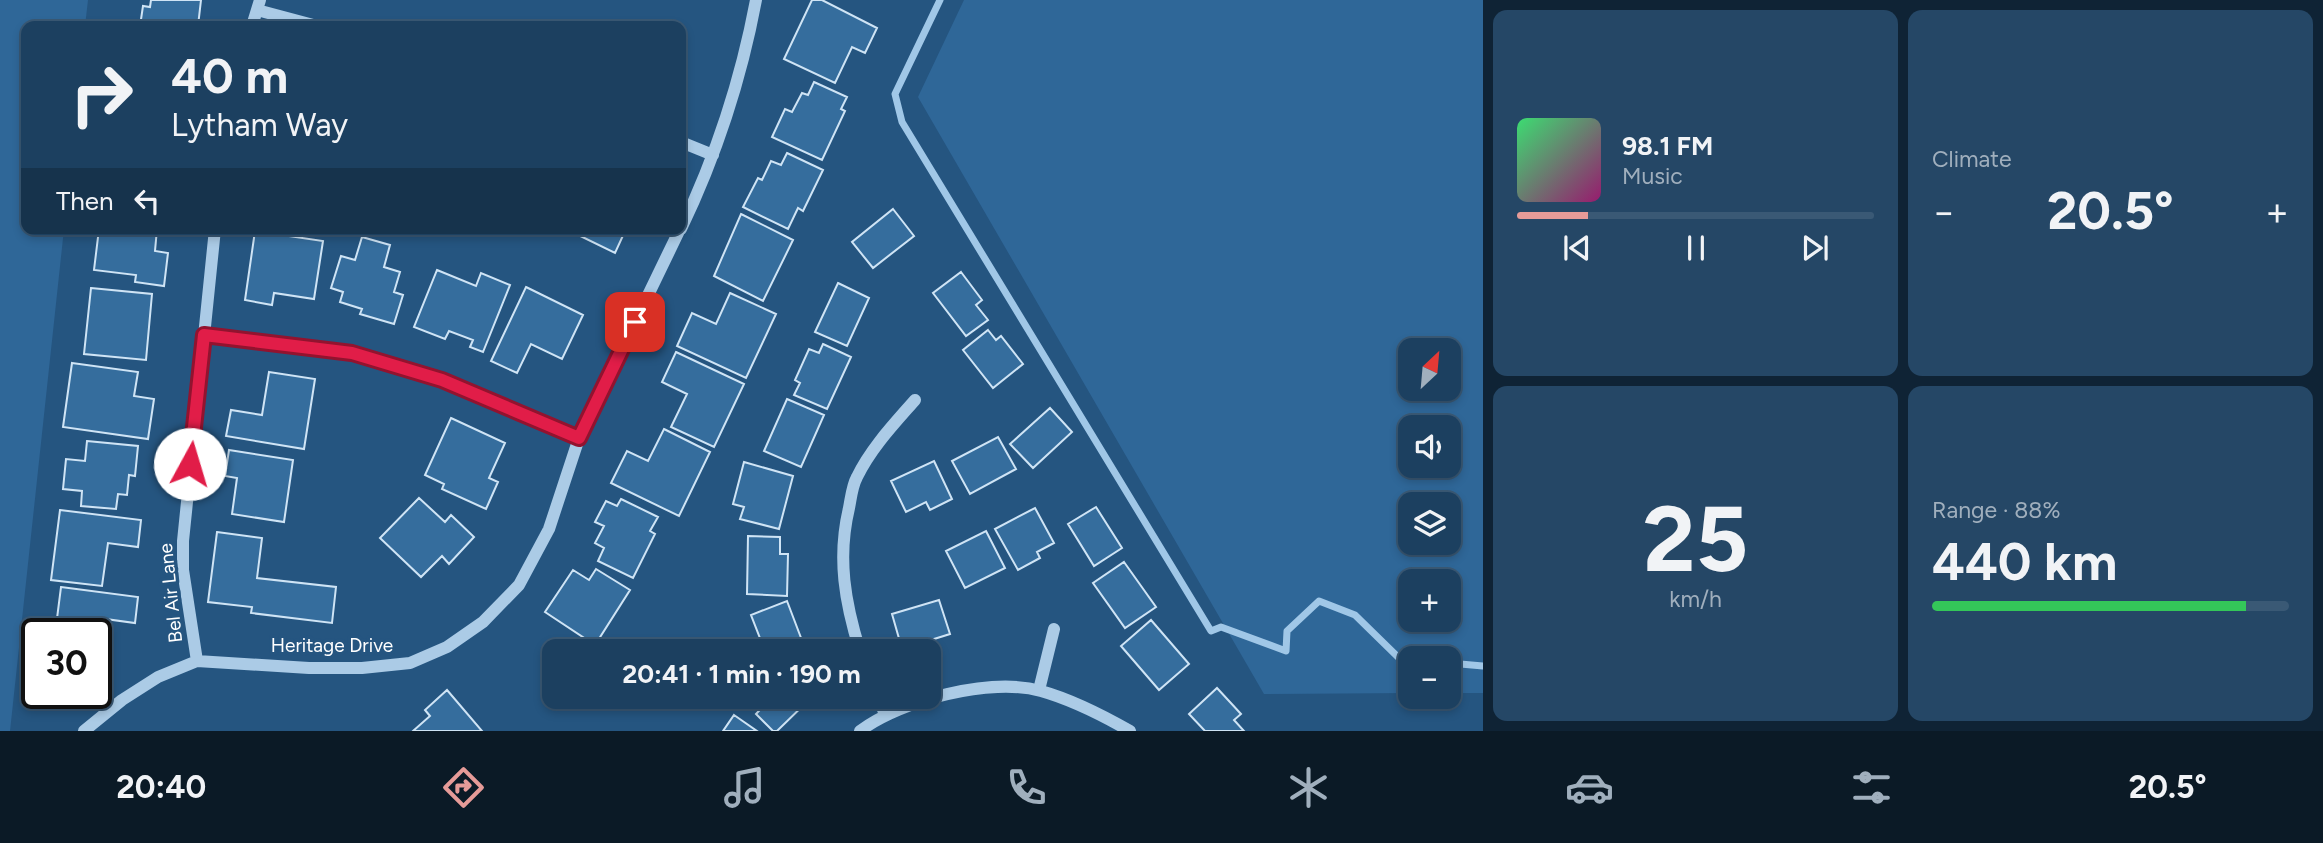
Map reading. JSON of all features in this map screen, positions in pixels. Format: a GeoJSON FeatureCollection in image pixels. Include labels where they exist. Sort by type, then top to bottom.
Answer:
{"type":"FeatureCollection","features":[{"type":"Feature","properties":{"kind":"street","name":"Heritage Drive"},"geometry":{"type":"LineString","coordinates":[[686,217],[713,155],[747,50],[756,0]]}},
{"type":"Feature","properties":{"kind":"street"},"geometry":{"type":"LineString","coordinates":[[258,5],[303,21]]}},
{"type":"Feature","properties":{"kind":"street"},"geometry":{"type":"LineString","coordinates":[[686,144],[713,155]]}},
{"type":"Feature","properties":{"kind":"street","name":"Bel Air Lane"},"geometry":{"type":"LineString","coordinates":[[197,661],[183,570],[183,541],[214,235]]}},
{"type":"Feature","properties":{"kind":"street","name":"Heritage Drive"},"geometry":{"type":"LineString","coordinates":[[84,731],[122,700],[158,677],[197,661],[362,668],[410,663],[447,647],[483,622],[519,585],[549,529],[579,438],[678,235]]}},
{"type":"Feature","properties":{"kind":"street"},"geometry":{"type":"LineString","coordinates":[[204,335],[352,353],[446,381],[579,438]]}},
{"type":"Feature","properties":{"kind":"street"},"geometry":{"type":"LineString","coordinates":[[857,639],[843,583],[842,550],[855,480],[873,450],[915,400]]}},
{"type":"Feature","properties":{"kind":"street"},"geometry":{"type":"LineString","coordinates":[[1039,690],[1054,629]]}},
{"type":"Feature","properties":{"kind":"street"},"geometry":{"type":"LineString","coordinates":[[860,731],[885,715],[942,696],[996,687],[1039,690],[1089,709],[1130,731]]}},
{"type":"Feature","properties":{"kind":"street"},"geometry":{"type":"LineString","coordinates":[[883,709],[885,715]]}},
{"type":"Feature","properties":{"kind":"shaded area"},"geometry":{"type":"Polygon","coordinates":[[[0,0],[88,0],[86,21],[21,21],[21,235],[63,235],[10,731],[0,731],[0,0]]]}},
{"type":"Feature","properties":{"kind":"shaded area"},"geometry":{"type":"Polygon","coordinates":[[[964,0],[1483,0],[1483,693],[1461,693],[1461,646],[1398,646],[1398,693],[1264,694],[918,97],[964,0]]]}},
{"type":"Feature","properties":{"kind":"building"},"geometry":{"type":"Polygon","coordinates":[[[151,0],[201,0],[199,21],[141,21],[143,6],[150,7],[151,0]]]}},
{"type":"Feature","properties":{"kind":"building"},"geometry":{"type":"Polygon","coordinates":[[[812,0],[822,0],[877,28],[865,53],[852,47],[835,83],[784,59],[812,0]]]}},
{"type":"Feature","properties":{"kind":"building"},"geometry":{"type":"Polygon","coordinates":[[[814,82],[847,97],[841,109],[845,111],[822,160],[772,137],[785,109],[792,112],[802,93],[808,95],[814,82]]]}},
{"type":"Feature","properties":{"kind":"building"},"geometry":{"type":"Polygon","coordinates":[[[787,153],[823,170],[803,211],[798,208],[788,229],[743,207],[758,178],[762,180],[771,161],[781,165],[787,153]]]}},
{"type":"Feature","properties":{"kind":"building"},"geometry":{"type":"Polygon","coordinates":[[[893,209],[914,236],[873,268],[852,242],[893,209]]]}},
{"type":"Feature","properties":{"kind":"building"},"geometry":{"type":"Polygon","coordinates":[[[741,214],[793,240],[763,301],[714,276],[741,214]]]}},
{"type":"Feature","properties":{"kind":"building"},"geometry":{"type":"Polygon","coordinates":[[[98,235],[156,235],[155,251],[168,253],[164,286],[135,282],[136,275],[94,270],[98,235]]]}},
{"type":"Feature","properties":{"kind":"building"},"geometry":{"type":"Polygon","coordinates":[[[254,235],[282,235],[323,241],[314,299],[274,293],[272,305],[245,300],[254,235]]]}},
{"type":"Feature","properties":{"kind":"building"},"geometry":{"type":"Polygon","coordinates":[[[578,235],[623,235],[615,253],[578,235]]]}},
{"type":"Feature","properties":{"kind":"building"},"geometry":{"type":"Polygon","coordinates":[[[362,237],[390,245],[384,267],[400,272],[394,292],[403,295],[394,324],[360,314],[362,309],[340,302],[343,292],[331,288],[341,256],[355,260],[362,237]]]}},
{"type":"Feature","properties":{"kind":"building"},"geometry":{"type":"Polygon","coordinates":[[[437,270],[476,286],[481,273],[510,285],[483,352],[470,347],[473,340],[449,331],[445,339],[414,327],[437,270]]]}},
{"type":"Feature","properties":{"kind":"building"},"geometry":{"type":"Polygon","coordinates":[[[961,272],[982,300],[976,305],[988,320],[966,336],[933,293],[961,272]]]}},
{"type":"Feature","properties":{"kind":"building"},"geometry":{"type":"Polygon","coordinates":[[[838,283],[869,298],[847,346],[815,332],[838,283]]]}},
{"type":"Feature","properties":{"kind":"building"},"geometry":{"type":"Polygon","coordinates":[[[526,287],[583,315],[562,359],[531,344],[517,373],[491,361],[526,287]]]}},
{"type":"Feature","properties":{"kind":"building"},"geometry":{"type":"Polygon","coordinates":[[[91,288],[152,294],[146,360],[84,354],[91,288]]]}},
{"type":"Feature","properties":{"kind":"building"},"geometry":{"type":"Polygon","coordinates":[[[730,293],[776,314],[746,378],[677,346],[692,313],[716,324],[730,293]]]}},
{"type":"Feature","properties":{"kind":"building"},"geometry":{"type":"Polygon","coordinates":[[[988,330],[996,340],[1001,336],[1023,364],[993,388],[963,350],[988,330]]]}},
{"type":"Feature","properties":{"kind":"building"},"geometry":{"type":"Polygon","coordinates":[[[823,344],[851,357],[827,409],[794,395],[800,383],[795,380],[809,349],[819,353],[823,344]]]}},
{"type":"Feature","properties":{"kind":"building"},"geometry":{"type":"Polygon","coordinates":[[[676,352],[744,384],[714,447],[671,427],[687,394],[662,382],[676,352]]]}},
{"type":"Feature","properties":{"kind":"building"},"geometry":{"type":"Polygon","coordinates":[[[72,363],[138,372],[134,396],[154,399],[148,439],[63,427],[72,363]]]}},
{"type":"Feature","properties":{"kind":"building"},"geometry":{"type":"Polygon","coordinates":[[[269,372],[315,379],[304,449],[226,436],[231,410],[262,415],[269,372]]]}},
{"type":"Feature","properties":{"kind":"building"},"geometry":{"type":"Polygon","coordinates":[[[787,399],[824,415],[801,467],[764,451],[787,399]]]}},
{"type":"Feature","properties":{"kind":"building"},"geometry":{"type":"Polygon","coordinates":[[[1050,408],[1072,432],[1033,468],[1010,444],[1050,408]]]}},
{"type":"Feature","properties":{"kind":"building"},"geometry":{"type":"Polygon","coordinates":[[[451,418],[505,443],[489,478],[498,482],[486,509],[442,489],[444,484],[425,475],[451,418]]]}},
{"type":"Feature","properties":{"kind":"building"},"geometry":{"type":"Polygon","coordinates":[[[664,429],[710,452],[679,516],[611,483],[627,451],[648,461],[664,429]]]}},
{"type":"Feature","properties":{"kind":"building"},"geometry":{"type":"Polygon","coordinates":[[[998,437],[1016,469],[970,494],[952,461],[998,437]]]}},
{"type":"Feature","properties":{"kind":"building"},"geometry":{"type":"Polygon","coordinates":[[[87,441],[138,446],[135,476],[129,475],[127,495],[118,494],[116,509],[81,506],[82,491],[63,489],[66,459],[85,461],[87,441]]]}},
{"type":"Feature","properties":{"kind":"building"},"geometry":{"type":"Polygon","coordinates":[[[229,450],[293,460],[284,522],[232,514],[237,478],[225,476],[229,450]]]}},
{"type":"Feature","properties":{"kind":"building"},"geometry":{"type":"Polygon","coordinates":[[[934,461],[952,499],[930,510],[926,502],[906,512],[891,481],[934,461]]]}},
{"type":"Feature","properties":{"kind":"building"},"geometry":{"type":"Polygon","coordinates":[[[744,462],[793,476],[779,529],[740,519],[744,507],[733,504],[744,462]]]}},
{"type":"Feature","properties":{"kind":"building"},"geometry":{"type":"Polygon","coordinates":[[[419,498],[445,522],[451,515],[474,537],[449,564],[442,556],[421,577],[380,538],[419,498]]]}},
{"type":"Feature","properties":{"kind":"building"},"geometry":{"type":"Polygon","coordinates":[[[621,499],[658,517],[650,531],[655,534],[633,578],[598,561],[604,548],[595,543],[604,526],[595,522],[606,501],[617,506],[621,499]]]}},
{"type":"Feature","properties":{"kind":"building"},"geometry":{"type":"Polygon","coordinates":[[[1096,507],[1122,548],[1094,566],[1068,524],[1096,507]]]}},
{"type":"Feature","properties":{"kind":"building"},"geometry":{"type":"Polygon","coordinates":[[[1035,508],[1054,543],[1037,552],[1040,558],[1018,570],[995,529],[1035,508]]]}},
{"type":"Feature","properties":{"kind":"building"},"geometry":{"type":"Polygon","coordinates":[[[60,510],[141,520],[138,547],[108,543],[102,586],[51,580],[60,510]]]}},
{"type":"Feature","properties":{"kind":"building"},"geometry":{"type":"Polygon","coordinates":[[[986,531],[1005,568],[965,588],[946,551],[986,531]]]}},
{"type":"Feature","properties":{"kind":"building"},"geometry":{"type":"Polygon","coordinates":[[[217,532],[262,538],[257,578],[336,587],[332,623],[251,613],[252,607],[208,602],[217,532]]]}},
{"type":"Feature","properties":{"kind":"building"},"geometry":{"type":"Polygon","coordinates":[[[748,536],[780,537],[780,554],[788,554],[787,596],[747,594],[748,536]]]}},
{"type":"Feature","properties":{"kind":"building"},"geometry":{"type":"Polygon","coordinates":[[[1124,562],[1156,607],[1125,628],[1093,583],[1124,562]]]}},
{"type":"Feature","properties":{"kind":"building"},"geometry":{"type":"Polygon","coordinates":[[[596,569],[630,590],[599,639],[586,639],[545,612],[573,570],[589,580],[596,569]]]}},
{"type":"Feature","properties":{"kind":"building"},"geometry":{"type":"Polygon","coordinates":[[[61,587],[138,597],[135,623],[112,618],[57,618],[61,587]]]}},
{"type":"Feature","properties":{"kind":"building"},"geometry":{"type":"Polygon","coordinates":[[[939,600],[950,634],[934,639],[899,639],[892,614],[939,600]]]}},
{"type":"Feature","properties":{"kind":"building"},"geometry":{"type":"Polygon","coordinates":[[[787,601],[801,639],[760,639],[751,615],[787,601]]]}},
{"type":"Feature","properties":{"kind":"building"},"geometry":{"type":"Polygon","coordinates":[[[1151,620],[1189,664],[1159,690],[1121,646],[1151,620]]]}},
{"type":"Feature","properties":{"kind":"building"},"geometry":{"type":"Polygon","coordinates":[[[1217,688],[1241,714],[1234,720],[1244,731],[1205,731],[1189,714],[1217,688]]]}},
{"type":"Feature","properties":{"kind":"building"},"geometry":{"type":"Polygon","coordinates":[[[447,690],[482,731],[413,731],[430,716],[425,710],[447,690]]]}},
{"type":"Feature","properties":{"kind":"building"},"geometry":{"type":"Polygon","coordinates":[[[761,709],[800,709],[777,731],[773,731],[756,714],[761,709]]]}},
{"type":"Feature","properties":{"kind":"building"},"geometry":{"type":"Polygon","coordinates":[[[734,715],[757,731],[723,731],[734,715]]]}},
{"type":"Feature","properties":{"kind":"waterway"},"geometry":{"type":"LineString","coordinates":[[940,0],[895,94],[902,122],[1211,631],[1221,627],[1286,651],[1287,631],[1319,601],[1355,615],[1398,657]]}},
{"type":"Feature","properties":{"kind":"waterway"},"geometry":{"type":"LineString","coordinates":[[1461,664],[1483,666]]}},
{"type":"Feature","properties":{"kind":"route"},"geometry":{"type":"LineString","coordinates":[[190,464],[204,335],[352,353],[424,373],[478,393],[579,438],[635,322]]}}]}
